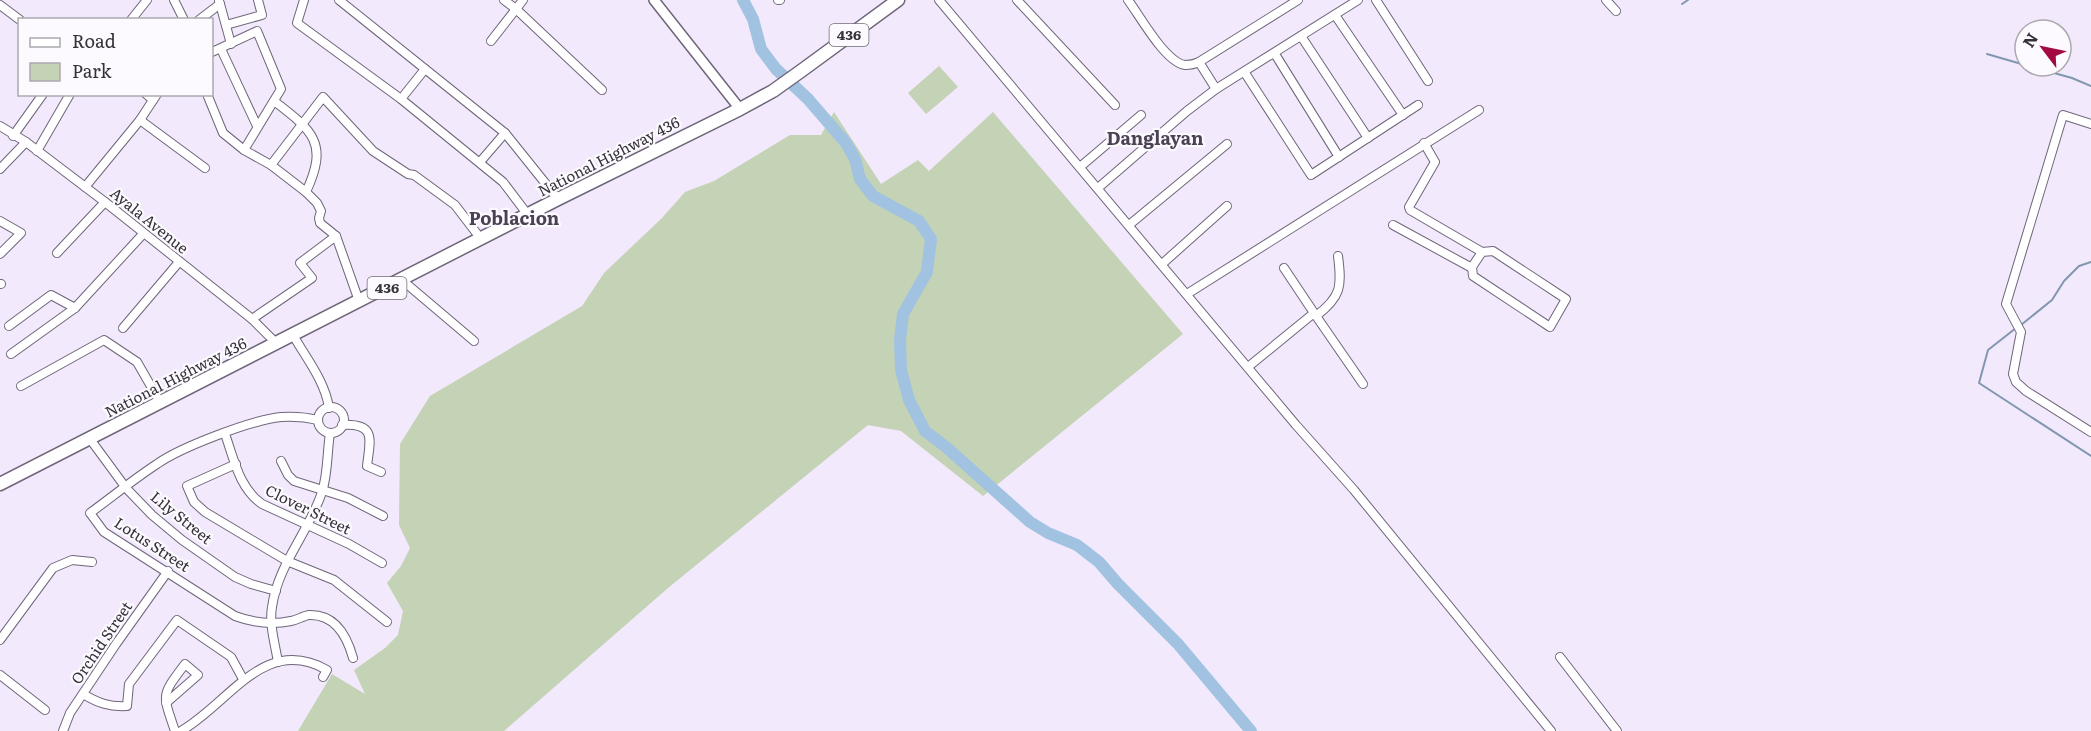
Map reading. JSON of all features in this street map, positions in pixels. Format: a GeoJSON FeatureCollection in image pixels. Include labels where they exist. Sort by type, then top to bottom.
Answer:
{"type":"FeatureCollection","features":[{"type":"Feature","properties":{"kind":"main road","name":"National Highway 436"},"geometry":{"type":"LineString","coordinates":[[0,484],[528,214],[740,109],[773,91],[898,0]]}},
{"type":"Feature","properties":{"kind":"street"},"geometry":{"type":"LineString","coordinates":[[133,18],[147,0]]}},
{"type":"Feature","properties":{"kind":"street"},"geometry":{"type":"LineString","coordinates":[[174,0],[183,18]]}},
{"type":"Feature","properties":{"kind":"street"},"geometry":{"type":"LineString","coordinates":[[226,25],[262,15],[258,0]]}},
{"type":"Feature","properties":{"kind":"street"},"geometry":{"type":"LineString","coordinates":[[304,0],[297,23],[480,162],[503,182],[528,214]]}},
{"type":"Feature","properties":{"kind":"street"},"geometry":{"type":"LineString","coordinates":[[339,0],[505,133],[558,199]]}},
{"type":"Feature","properties":{"kind":"street"},"geometry":{"type":"LineString","coordinates":[[504,0],[533,23],[602,90]]}},
{"type":"Feature","properties":{"kind":"street"},"geometry":{"type":"LineString","coordinates":[[491,41],[523,0]]}},
{"type":"Feature","properties":{"kind":"street"},"geometry":{"type":"LineString","coordinates":[[654,0],[740,109]]}},
{"type":"Feature","properties":{"kind":"street"},"geometry":{"type":"LineString","coordinates":[[939,0],[1354,490],[1551,731]]}},
{"type":"Feature","properties":{"kind":"street"},"geometry":{"type":"LineString","coordinates":[[1017,0],[1115,105]]}},
{"type":"Feature","properties":{"kind":"street"},"geometry":{"type":"LineString","coordinates":[[1128,0],[1161,47],[1176,62],[1188,65],[1199,62],[1298,0]]}},
{"type":"Feature","properties":{"kind":"street"},"geometry":{"type":"LineString","coordinates":[[1098,188],[1216,89],[1245,73],[1358,0]]}},
{"type":"Feature","properties":{"kind":"street"},"geometry":{"type":"LineString","coordinates":[[1376,0],[1428,81]]}},
{"type":"Feature","properties":{"kind":"street"},"geometry":{"type":"LineString","coordinates":[[1606,0],[1616,11]]}},
{"type":"Feature","properties":{"kind":"street"},"geometry":{"type":"LineString","coordinates":[[201,18],[220,2],[231,44]]}},
{"type":"Feature","properties":{"kind":"street"},"geometry":{"type":"LineString","coordinates":[[0,5],[18,18]]}},
{"type":"Feature","properties":{"kind":"street"},"geometry":{"type":"LineString","coordinates":[[1335,15],[1403,115]]}},
{"type":"Feature","properties":{"kind":"street"},"geometry":{"type":"LineString","coordinates":[[213,52],[256,32],[281,89],[244,150]]}},
{"type":"Feature","properties":{"kind":"street"},"geometry":{"type":"LineString","coordinates":[[1301,36],[1368,138]]}},
{"type":"Feature","properties":{"kind":"street"},"geometry":{"type":"LineString","coordinates":[[221,49],[257,126]]}},
{"type":"Feature","properties":{"kind":"street"},"geometry":{"type":"LineString","coordinates":[[1275,54],[1339,157]]}},
{"type":"Feature","properties":{"kind":"street"},"geometry":{"type":"LineString","coordinates":[[1199,62],[1216,89]]}},
{"type":"Feature","properties":{"kind":"street"},"geometry":{"type":"LineString","coordinates":[[400,99],[425,69]]}},
{"type":"Feature","properties":{"kind":"street"},"geometry":{"type":"LineString","coordinates":[[1245,73],[1310,174],[1418,105]]}},
{"type":"Feature","properties":{"kind":"street"},"geometry":{"type":"LineString","coordinates":[[13,136],[42,96]]}},
{"type":"Feature","properties":{"kind":"street"},"geometry":{"type":"LineString","coordinates":[[38,152],[69,96]]}},
{"type":"Feature","properties":{"kind":"street"},"geometry":{"type":"LineString","coordinates":[[208,96],[223,133],[244,150],[271,165],[317,203],[321,211],[320,223],[336,236],[359,301]]}},
{"type":"Feature","properties":{"kind":"street"},"geometry":{"type":"LineString","coordinates":[[85,187],[141,120],[155,97]]}},
{"type":"Feature","properties":{"kind":"street"},"geometry":{"type":"LineString","coordinates":[[271,165],[323,97],[373,151],[408,174],[414,175],[455,205],[482,239]]}},
{"type":"Feature","properties":{"kind":"street"},"geometry":{"type":"LineString","coordinates":[[274,101],[302,123],[313,136],[318,158],[314,176],[306,192]]}},
{"type":"Feature","properties":{"kind":"street"},"geometry":{"type":"LineString","coordinates":[[1186,294],[1479,110]]}},
{"type":"Feature","properties":{"kind":"street"},"geometry":{"type":"LineString","coordinates":[[1080,166],[1141,114]]}},
{"type":"Feature","properties":{"kind":"street"},"geometry":{"type":"LineString","coordinates":[[2091,124],[2063,115],[2006,304],[2021,332],[2013,374],[2016,382],[2026,391],[2091,432]]}},
{"type":"Feature","properties":{"kind":"street"},"geometry":{"type":"LineString","coordinates":[[141,120],[205,168]]}},
{"type":"Feature","properties":{"kind":"street","name":"Ayala Avenue"},"geometry":{"type":"LineString","coordinates":[[0,126],[26,142],[105,202],[252,319],[276,343]]}},
{"type":"Feature","properties":{"kind":"street"},"geometry":{"type":"LineString","coordinates":[[480,162],[505,133]]}},
{"type":"Feature","properties":{"kind":"street"},"geometry":{"type":"LineString","coordinates":[[0,169],[26,142]]}},
{"type":"Feature","properties":{"kind":"street"},"geometry":{"type":"LineString","coordinates":[[1424,143],[1435,162],[1409,209],[1482,252],[1493,251],[1566,300],[1550,327],[1474,277],[1472,268],[1482,252]]}},
{"type":"Feature","properties":{"kind":"street"},"geometry":{"type":"LineString","coordinates":[[1129,225],[1227,144]]}},
{"type":"Feature","properties":{"kind":"street"},"geometry":{"type":"LineString","coordinates":[[57,253],[105,202]]}},
{"type":"Feature","properties":{"kind":"street"},"geometry":{"type":"LineString","coordinates":[[1162,264],[1227,206]]}},
{"type":"Feature","properties":{"kind":"street"},"geometry":{"type":"LineString","coordinates":[[0,221],[21,233],[0,254]]}},
{"type":"Feature","properties":{"kind":"street"},"geometry":{"type":"LineString","coordinates":[[1393,225],[1472,268]]}},
{"type":"Feature","properties":{"kind":"street"},"geometry":{"type":"LineString","coordinates":[[11,354],[75,308],[143,234]]}},
{"type":"Feature","properties":{"kind":"street"},"geometry":{"type":"LineString","coordinates":[[252,319],[312,278],[300,263],[336,236]]}},
{"type":"Feature","properties":{"kind":"street"},"geometry":{"type":"LineString","coordinates":[[1248,367],[1334,302],[1340,278],[1338,256]]}},
{"type":"Feature","properties":{"kind":"street"},"geometry":{"type":"LineString","coordinates":[[123,328],[179,262]]}},
{"type":"Feature","properties":{"kind":"street"},"geometry":{"type":"LineString","coordinates":[[1284,267],[1363,384]]}},
{"type":"Feature","properties":{"kind":"street"},"geometry":{"type":"LineString","coordinates":[[402,280],[474,341]]}},
{"type":"Feature","properties":{"kind":"street"},"geometry":{"type":"LineString","coordinates":[[9,326],[51,296],[75,308]]}},
{"type":"Feature","properties":{"kind":"street"},"geometry":{"type":"LineString","coordinates":[[293,335],[322,383],[329,408]]}},
{"type":"Feature","properties":{"kind":"street"},"geometry":{"type":"LineString","coordinates":[[21,387],[104,340],[137,362],[160,402]]}},
{"type":"Feature","properties":{"kind":"street"},"geometry":{"type":"LineString","coordinates":[[329,408],[340,412],[343,420],[338,431],[330,433],[320,427],[318,420],[321,412],[329,408]]}},
{"type":"Feature","properties":{"kind":"street","name":"Lotus Street"},"geometry":{"type":"LineString","coordinates":[[318,420],[305,417],[264,420],[197,444],[158,463],[90,513],[104,532],[235,616],[252,622],[271,623],[292,621],[308,615],[324,617],[340,628],[348,639],[353,658]]}},
{"type":"Feature","properties":{"kind":"street"},"geometry":{"type":"LineString","coordinates":[[342,424],[356,424],[366,429],[371,437],[367,466],[381,472]]}},
{"type":"Feature","properties":{"kind":"street"},"geometry":{"type":"LineString","coordinates":[[278,662],[271,623],[272,607],[287,561],[309,525],[322,491],[330,433]]}},
{"type":"Feature","properties":{"kind":"street","name":"Clover Street"},"geometry":{"type":"LineString","coordinates":[[225,434],[243,484],[252,497],[262,504],[349,544],[381,563]]}},
{"type":"Feature","properties":{"kind":"street","name":"Lily Street"},"geometry":{"type":"LineString","coordinates":[[90,439],[126,488],[152,515],[182,540],[235,577],[276,591]]}},
{"type":"Feature","properties":{"kind":"street"},"geometry":{"type":"LineString","coordinates":[[281,461],[294,481],[348,498],[383,516]]}},
{"type":"Feature","properties":{"kind":"street"},"geometry":{"type":"LineString","coordinates":[[236,464],[187,486],[194,502],[205,512],[287,561],[334,580],[387,622]]}},
{"type":"Feature","properties":{"kind":"street"},"geometry":{"type":"LineString","coordinates":[[0,640],[53,568],[72,560],[92,562]]}},
{"type":"Feature","properties":{"kind":"street","name":"Orchid Street"},"geometry":{"type":"LineString","coordinates":[[63,731],[70,713],[168,571]]}},
{"type":"Feature","properties":{"kind":"street"},"geometry":{"type":"LineString","coordinates":[[83,694],[100,704],[112,707],[127,706],[129,684],[177,620],[231,657],[243,679]]}},
{"type":"Feature","properties":{"kind":"street"},"geometry":{"type":"LineString","coordinates":[[1560,657],[1617,731]]}},
{"type":"Feature","properties":{"kind":"street"},"geometry":{"type":"LineString","coordinates":[[181,731],[216,706],[243,679],[259,669],[278,662],[299,659],[313,662],[327,670],[323,676]]}},
{"type":"Feature","properties":{"kind":"street"},"geometry":{"type":"LineString","coordinates":[[166,703],[198,675],[185,664],[166,689],[166,703],[175,731]]}},
{"type":"Feature","properties":{"kind":"street"},"geometry":{"type":"LineString","coordinates":[[0,675],[45,710]]}},
{"type":"Feature","properties":{"kind":"green space"},"geometry":{"type":"Polygon","coordinates":[[[939,66],[958,87],[926,114],[908,93],[939,66]]]}},
{"type":"Feature","properties":{"kind":"green space"},"geometry":{"type":"Polygon","coordinates":[[[834,112],[881,184],[918,160],[929,171],[993,112],[1183,334],[983,496],[901,431],[868,425],[668,588],[504,731],[298,731],[332,674],[365,694],[354,670],[385,648],[398,635],[403,611],[387,583],[401,566],[410,548],[399,525],[400,444],[430,396],[582,306],[604,273],[662,218],[685,192],[714,181],[790,135],[821,135],[834,112]]]}},
{"type":"Feature","properties":{"kind":"waterway"},"geometry":{"type":"LineString","coordinates":[[743,0],[753,19],[761,49],[776,69],[808,99],[846,143],[855,159],[860,179],[873,196],[919,221],[931,239],[927,272],[903,314],[900,340],[901,370],[909,400],[925,431],[1030,522],[1048,533],[1077,545],[1099,562],[1178,644],[1251,731]]}},
{"type":"Feature","properties":{"kind":"waterway"},"geometry":{"type":"LineString","coordinates":[[1682,4],[1688,0]]}},
{"type":"Feature","properties":{"kind":"waterway"},"geometry":{"type":"LineString","coordinates":[[1987,54],[2013,62]]}},
{"type":"Feature","properties":{"kind":"waterway"},"geometry":{"type":"LineString","coordinates":[[2072,78],[2091,86]]}},
{"type":"Feature","properties":{"kind":"waterway"},"geometry":{"type":"LineString","coordinates":[[2021,325],[2052,300],[2064,281],[2079,266],[2091,262]]}},
{"type":"Feature","properties":{"kind":"waterway"},"geometry":{"type":"LineString","coordinates":[[2016,328],[1988,350],[1979,383],[2091,456]]}},
{"type":"Feature","properties":{"kind":"district","name":"Danglayan"},"geometry":{"type":"Point","coordinates":[1155,139]}},
{"type":"Feature","properties":{"kind":"district","name":"Poblacion"},"geometry":{"type":"Point","coordinates":[514,219]}}]}
